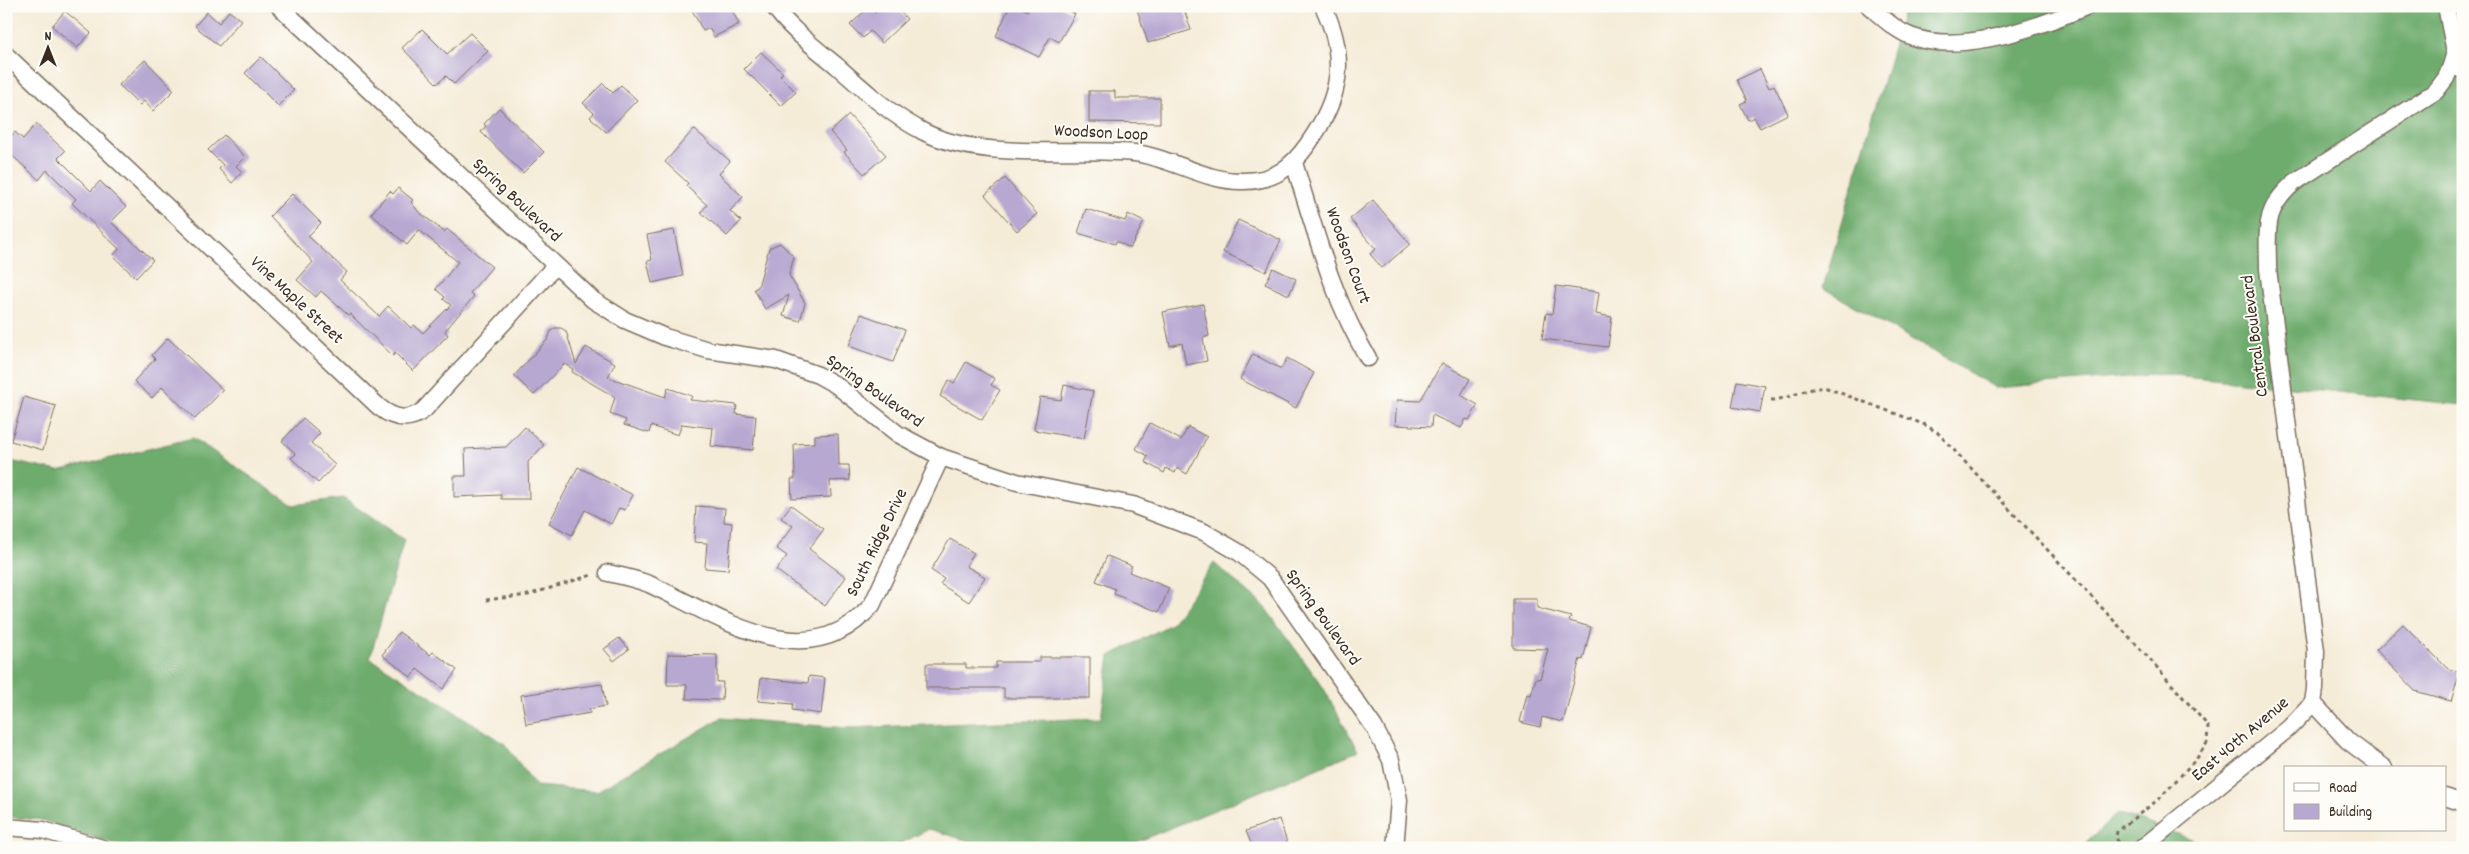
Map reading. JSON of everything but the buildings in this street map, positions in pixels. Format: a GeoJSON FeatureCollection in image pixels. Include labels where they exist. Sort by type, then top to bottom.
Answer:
{"type":"FeatureCollection","features":[{"type":"Feature","properties":{"kind":"street","name":"Spring Boulevard"},"geometry":{"type":"LineString","coordinates":[[279,6],[555,266],[593,300],[624,320],[695,347],[776,360],[818,375],[851,396],[898,434],[941,457],[1017,482],[1133,505],[1204,532],[1240,553],[1270,578],[1374,726],[1392,760],[1400,800],[1395,848]]}},
{"type":"Feature","properties":{"kind":"street","name":"Woodson Loop"},"geometry":{"type":"LineString","coordinates":[[774,6],[808,41],[883,107],[926,132],[963,145],[1024,150],[1136,153],[1160,158],[1222,179],[1242,181],[1260,180],[1294,164],[1330,111],[1339,69],[1331,22],[1324,6]]}},
{"type":"Feature","properties":{"kind":"street"},"geometry":{"type":"LineString","coordinates":[[1869,6],[1891,25],[1912,37],[1933,42],[1955,44],[1981,40],[2059,19],[2088,6]]}},
{"type":"Feature","properties":{"kind":"street"},"geometry":{"type":"LineString","coordinates":[[2446,6],[2457,68]]}},
{"type":"Feature","properties":{"kind":"street","name":"Vine Maple Street"},"geometry":{"type":"LineString","coordinates":[[6,55],[379,407],[395,417],[412,418],[424,410],[555,266]]}},
{"type":"Feature","properties":{"kind":"street","name":"Central Boulevard"},"geometry":{"type":"LineString","coordinates":[[2312,703],[2316,680],[2316,651],[2268,269],[2272,207],[2288,188],[2436,91],[2457,68]]}},
{"type":"Feature","properties":{"kind":"street","name":"Woodson Court"},"geometry":{"type":"LineString","coordinates":[[1294,164],[1329,275],[1357,339],[1368,358]]}},
{"type":"Feature","properties":{"kind":"street","name":"South Ridge Drive"},"geometry":{"type":"LineString","coordinates":[[608,573],[647,584],[751,633],[787,640],[824,636],[854,622],[872,606],[941,457]]}},
{"type":"Feature","properties":{"kind":"street","name":"East 40th Avenue"},"geometry":{"type":"LineString","coordinates":[[2142,848],[2289,728],[2312,703],[2348,741],[2381,766]]}},
{"type":"Feature","properties":{"kind":"street"},"geometry":{"type":"LineString","coordinates":[[2289,728],[2302,723],[2317,722],[2337,729]]}},
{"type":"Feature","properties":{"kind":"street"},"geometry":{"type":"LineString","coordinates":[[2446,797],[2463,803]]}},
{"type":"Feature","properties":{"kind":"street"},"geometry":{"type":"LineString","coordinates":[[6,827],[43,830],[102,848]]}},
{"type":"Feature","properties":{"kind":"path"},"geometry":{"type":"LineString","coordinates":[[1772,400],[1786,399],[1810,388],[1827,388],[1923,424],[1936,432],[2134,641],[2201,716],[2209,732],[2207,743],[2197,758],[2159,799],[2117,831],[2116,838],[2122,848]]}},
{"type":"Feature","properties":{"kind":"path"},"geometry":{"type":"LineString","coordinates":[[486,600],[528,595],[595,574],[608,573]]}},
{"type":"Feature","properties":{"kind":"green space"},"geometry":{"type":"Polygon","coordinates":[[[1905,6],[2463,6],[2463,405],[2164,374],[1996,388],[1823,288],[1905,6]]]}},
{"type":"Feature","properties":{"kind":"green space"},"geometry":{"type":"Polygon","coordinates":[[[193,438],[293,505],[343,498],[404,540],[370,658],[504,743],[536,786],[597,791],[721,718],[847,728],[1101,718],[1110,656],[1171,624],[1214,563],[1264,606],[1323,687],[1358,751],[1122,848],[992,848],[929,829],[892,848],[126,848],[42,820],[6,817],[6,464],[10,461],[58,471],[193,438]]]}},
{"type":"Feature","properties":{"kind":"green space"},"geometry":{"type":"Polygon","coordinates":[[[2118,813],[2217,848],[2081,848],[2118,813]]]}}]}
